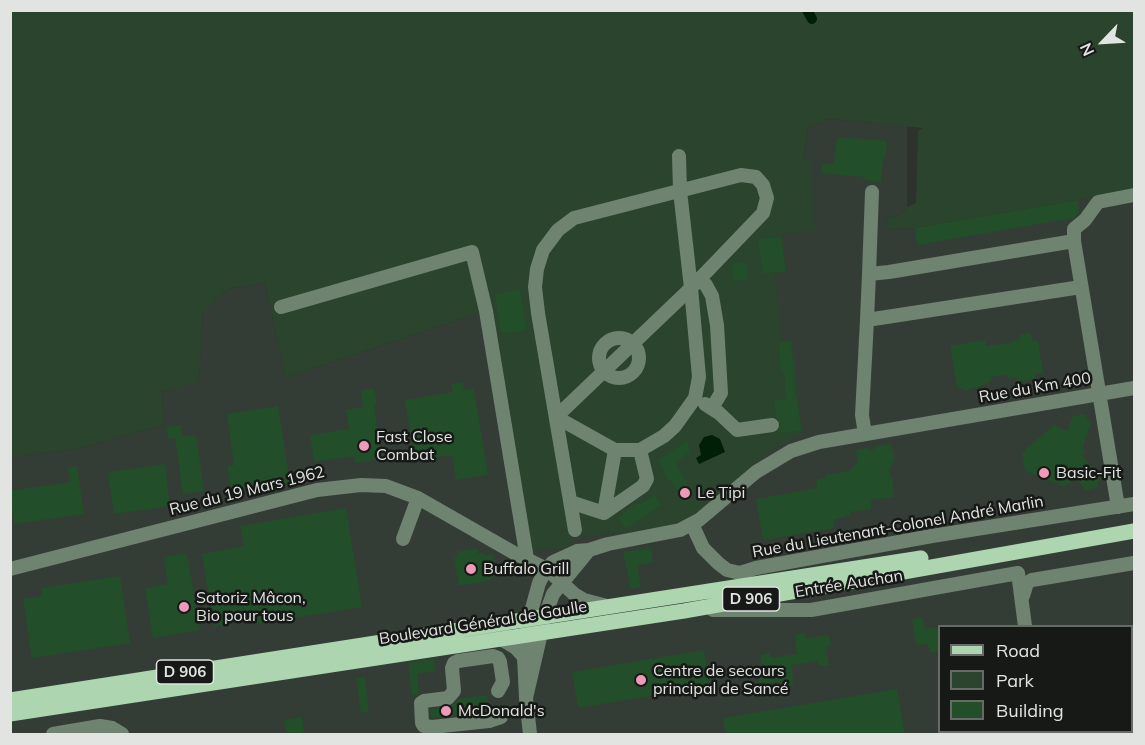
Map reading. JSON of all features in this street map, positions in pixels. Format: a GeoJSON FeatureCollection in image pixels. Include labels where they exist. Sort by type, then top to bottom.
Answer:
{"type":"FeatureCollection","features":[{"type":"Feature","properties":{"kind":"main road","name":"D 906"},"geometry":{"type":"LineString","coordinates":[[958,557],[1134,522]]}},
{"type":"Feature","properties":{"kind":"main road","name":"D 906"},"geometry":{"type":"LineString","coordinates":[[958,557],[1134,531]]}},
{"type":"Feature","properties":{"kind":"main road","name":"Boulevard Général de Gaulle"},"geometry":{"type":"LineString","coordinates":[[10,700],[545,616],[958,557]]}},
{"type":"Feature","properties":{"kind":"main road","name":"Boulevard Général de Gaulle"},"geometry":{"type":"LineString","coordinates":[[10,714],[684,611],[958,557]]}},
{"type":"Feature","properties":{"kind":"street"},"geometry":{"type":"LineString","coordinates":[[556,417],[615,450],[640,450],[664,436],[675,426],[695,398],[699,377],[695,284],[680,190],[679,156]]}},
{"type":"Feature","properties":{"kind":"street"},"geometry":{"type":"LineString","coordinates":[[556,417],[695,284],[763,213],[766,198],[764,185],[756,177],[741,175],[574,218],[558,230],[543,250],[535,286],[556,417],[575,530]]}},
{"type":"Feature","properties":{"kind":"street"},"geometry":{"type":"LineString","coordinates":[[865,434],[862,415],[872,192]]}},
{"type":"Feature","properties":{"kind":"street"},"geometry":{"type":"LineString","coordinates":[[1118,507],[1081,287],[1074,229],[1086,220],[1098,202],[1134,195]]}},
{"type":"Feature","properties":{"kind":"street"},"geometry":{"type":"LineString","coordinates":[[869,274],[1074,241]]}},
{"type":"Feature","properties":{"kind":"street"},"geometry":{"type":"LineString","coordinates":[[281,307],[472,252],[486,311],[521,557]]}},
{"type":"Feature","properties":{"kind":"street"},"geometry":{"type":"LineString","coordinates":[[695,284],[706,285],[712,296],[717,325],[721,393],[712,408]]}},
{"type":"Feature","properties":{"kind":"street"},"geometry":{"type":"LineString","coordinates":[[867,320],[1081,287]]}},
{"type":"Feature","properties":{"kind":"street"},"geometry":{"type":"LineString","coordinates":[[620,338],[633,344],[639,355],[634,372],[629,376],[618,378],[604,372],[598,360],[604,343],[620,338]]}},
{"type":"Feature","properties":{"kind":"street","name":"Rue du Km 400"},"geometry":{"type":"LineString","coordinates":[[547,568],[577,551],[680,530],[699,520],[756,472],[790,451],[819,442],[1134,388]]}},
{"type":"Feature","properties":{"kind":"street"},"geometry":{"type":"LineString","coordinates":[[695,398],[719,413],[737,430],[772,425]]}},
{"type":"Feature","properties":{"kind":"street"},"geometry":{"type":"LineString","coordinates":[[604,513],[615,450]]}},
{"type":"Feature","properties":{"kind":"street"},"geometry":{"type":"LineString","coordinates":[[604,513],[643,486],[647,479],[640,450]]}},
{"type":"Feature","properties":{"kind":"street","name":"Rue du 19 Mars 1962"},"geometry":{"type":"LineString","coordinates":[[10,569],[338,486],[361,484],[386,486],[418,498],[521,557],[547,568],[561,583],[584,600],[608,607]]}},
{"type":"Feature","properties":{"kind":"street"},"geometry":{"type":"LineString","coordinates":[[403,539],[418,498]]}},
{"type":"Feature","properties":{"kind":"street"},"geometry":{"type":"LineString","coordinates":[[570,502],[604,513]]}},
{"type":"Feature","properties":{"kind":"street","name":"Rue du Lieutenant-Colonel André Marlin"},"geometry":{"type":"LineString","coordinates":[[692,524],[703,548],[726,570],[740,573],[756,568],[932,536],[1134,504]]}},
{"type":"Feature","properties":{"kind":"street"},"geometry":{"type":"LineString","coordinates":[[526,698],[543,633],[545,616],[554,594],[589,550]]}},
{"type":"Feature","properties":{"kind":"street","name":"Rue du 19 Mars 1962"},"geometry":{"type":"LineString","coordinates":[[521,557],[538,583]]}},
{"type":"Feature","properties":{"kind":"street"},"geometry":{"type":"LineString","coordinates":[[1025,625],[1022,606],[1026,585],[1032,580],[1134,563]]}},
{"type":"Feature","properties":{"kind":"street"},"geometry":{"type":"LineString","coordinates":[[530,735],[524,657],[529,619],[538,583],[547,568]]}},
{"type":"Feature","properties":{"kind":"street","name":"Entrée Auchan"},"geometry":{"type":"LineString","coordinates":[[684,611],[811,610],[1018,573],[1022,606]]}},
{"type":"Feature","properties":{"kind":"street"},"geometry":{"type":"LineString","coordinates":[[538,583],[561,583]]}},
{"type":"Feature","properties":{"kind":"street"},"geometry":{"type":"LineString","coordinates":[[501,639],[516,648],[524,657]]}},
{"type":"Feature","properties":{"kind":"street"},"geometry":{"type":"LineString","coordinates":[[498,691],[503,682],[498,658],[493,656],[458,661],[452,668],[454,692],[448,698],[421,703],[422,723],[424,726],[432,727],[489,721],[501,717]]}},
{"type":"Feature","properties":{"kind":"street"},"geometry":{"type":"LineString","coordinates":[[53,735],[100,726],[112,728],[122,735]]}},
{"type":"Feature","properties":{"kind":"shaded area"},"geometry":{"type":"Polygon","coordinates":[[[829,119],[907,126],[907,207],[900,215],[886,217],[887,229],[915,228],[1134,190],[1134,734],[11,734],[10,457],[77,449],[164,425],[162,392],[199,380],[203,311],[228,289],[265,283],[285,378],[491,309],[804,158],[808,127],[829,119]]]}},
{"type":"Feature","properties":{"kind":"shaded area"},"geometry":{"type":"Polygon","coordinates":[[[712,435],[720,439],[725,452],[699,464],[696,458],[701,455],[699,445],[704,437],[712,435]]]}},
{"type":"Feature","properties":{"kind":"green space"},"geometry":{"type":"Polygon","coordinates":[[[10,11],[1134,11],[1134,190],[915,228],[887,229],[886,217],[900,215],[907,207],[916,203],[918,131],[923,128],[829,119],[808,127],[804,158],[811,160],[815,230],[782,234],[786,273],[775,275],[783,344],[793,344],[802,434],[768,452],[695,514],[669,526],[573,538],[568,547],[532,551],[491,309],[285,378],[265,283],[228,289],[203,312],[199,381],[162,392],[164,425],[77,449],[11,457],[10,11]]]}},
{"type":"Feature","properties":{"kind":"building"},"geometry":{"type":"Polygon","coordinates":[[[837,137],[887,141],[881,182],[864,180],[865,177],[821,173],[822,163],[834,164],[837,137]]]}},
{"type":"Feature","properties":{"kind":"building"},"geometry":{"type":"Polygon","coordinates":[[[1077,200],[1079,213],[1073,218],[917,245],[915,228],[1077,200]]]}},
{"type":"Feature","properties":{"kind":"building"},"geometry":{"type":"Polygon","coordinates":[[[781,237],[786,271],[763,274],[758,239],[781,237]]]}},
{"type":"Feature","properties":{"kind":"building"},"geometry":{"type":"Polygon","coordinates":[[[746,262],[748,279],[734,281],[732,264],[746,262]]]}},
{"type":"Feature","properties":{"kind":"building"},"geometry":{"type":"Polygon","coordinates":[[[520,289],[527,330],[501,334],[495,294],[520,289]]]}},
{"type":"Feature","properties":{"kind":"building"},"geometry":{"type":"Polygon","coordinates":[[[1031,333],[1032,341],[1038,340],[1043,373],[1035,374],[1035,379],[1017,382],[1016,377],[1008,379],[1007,375],[991,377],[991,381],[969,389],[969,391],[957,387],[950,346],[985,340],[986,346],[1012,343],[1011,341],[1020,339],[1020,335],[1031,333]]]}},
{"type":"Feature","properties":{"kind":"building"},"geometry":{"type":"Polygon","coordinates":[[[791,341],[801,431],[777,433],[781,424],[776,417],[774,400],[786,399],[779,342],[791,341]]]}},
{"type":"Feature","properties":{"kind":"building"},"geometry":{"type":"Polygon","coordinates":[[[463,382],[464,390],[474,389],[488,475],[456,480],[452,455],[415,460],[405,400],[453,392],[451,384],[463,382]]]}},
{"type":"Feature","properties":{"kind":"building"},"geometry":{"type":"Polygon","coordinates":[[[374,388],[377,405],[374,406],[382,459],[355,463],[353,456],[314,462],[310,435],[349,429],[346,410],[363,407],[361,390],[374,388]]]}},
{"type":"Feature","properties":{"kind":"building"},"geometry":{"type":"Polygon","coordinates":[[[278,406],[290,483],[241,491],[242,494],[232,496],[227,466],[234,465],[227,414],[278,406]]]}},
{"type":"Feature","properties":{"kind":"building"},"geometry":{"type":"Polygon","coordinates":[[[1084,414],[1091,423],[1083,446],[1085,453],[1082,455],[1100,477],[1096,488],[1085,490],[1076,478],[1065,487],[1025,471],[1022,453],[1025,449],[1054,425],[1067,431],[1073,416],[1084,414]]]}},
{"type":"Feature","properties":{"kind":"building"},"geometry":{"type":"Polygon","coordinates":[[[181,425],[183,437],[196,435],[204,491],[183,494],[175,438],[168,439],[166,427],[181,425]]]}},
{"type":"Feature","properties":{"kind":"building"},"geometry":{"type":"Polygon","coordinates":[[[687,441],[690,452],[675,463],[691,489],[681,495],[664,475],[665,471],[658,460],[687,441]]]}},
{"type":"Feature","properties":{"kind":"building"},"geometry":{"type":"Polygon","coordinates":[[[891,444],[895,459],[889,470],[894,497],[871,500],[871,509],[850,512],[851,515],[833,520],[834,528],[763,540],[756,499],[817,488],[816,480],[826,478],[826,475],[849,471],[858,461],[856,450],[867,448],[872,451],[875,446],[891,444]]]}},
{"type":"Feature","properties":{"kind":"building"},"geometry":{"type":"Polygon","coordinates":[[[165,464],[170,506],[114,514],[108,472],[165,464]]]}},
{"type":"Feature","properties":{"kind":"building"},"geometry":{"type":"Polygon","coordinates":[[[77,466],[84,514],[14,524],[10,491],[70,482],[68,468],[77,466]]]}},
{"type":"Feature","properties":{"kind":"building"},"geometry":{"type":"Polygon","coordinates":[[[655,495],[661,505],[626,528],[619,518],[636,503],[641,504],[655,495]]]}},
{"type":"Feature","properties":{"kind":"building"},"geometry":{"type":"Polygon","coordinates":[[[346,508],[362,607],[256,624],[255,619],[214,626],[202,554],[244,546],[240,526],[346,508]]]}},
{"type":"Feature","properties":{"kind":"building","name":"Buffalo Grill"},"geometry":{"type":"Polygon","coordinates":[[[477,548],[478,554],[484,553],[485,556],[493,554],[497,576],[489,581],[459,586],[454,558],[458,557],[457,552],[477,548]]]}},
{"type":"Feature","properties":{"kind":"building"},"geometry":{"type":"Polygon","coordinates":[[[651,548],[653,563],[637,565],[641,587],[631,589],[623,552],[651,548]]]}},
{"type":"Feature","properties":{"kind":"building","name":"Satoriz Mâcon, Bio pour tous"},"geometry":{"type":"Polygon","coordinates":[[[187,553],[200,630],[153,638],[145,588],[168,584],[164,557],[187,553]]]}},
{"type":"Feature","properties":{"kind":"building"},"geometry":{"type":"Polygon","coordinates":[[[120,576],[130,643],[32,658],[23,599],[42,596],[41,588],[120,576]]]}},
{"type":"Feature","properties":{"kind":"building"},"geometry":{"type":"Polygon","coordinates":[[[923,617],[925,629],[938,627],[938,652],[930,653],[928,644],[916,645],[912,619],[923,617]]]}},
{"type":"Feature","properties":{"kind":"building"},"geometry":{"type":"Polygon","coordinates":[[[805,633],[806,638],[829,635],[831,645],[827,645],[826,650],[829,665],[819,666],[818,661],[792,665],[793,685],[783,686],[782,681],[759,685],[758,675],[762,670],[760,655],[770,653],[771,658],[797,654],[795,635],[805,633]]]}},
{"type":"Feature","properties":{"kind":"building","name":"Centre de secours principal de Sancé"},"geometry":{"type":"Polygon","coordinates":[[[704,650],[711,686],[578,708],[572,672],[704,650]]]}},
{"type":"Feature","properties":{"kind":"building"},"geometry":{"type":"Polygon","coordinates":[[[434,659],[435,671],[417,674],[419,694],[412,695],[408,663],[434,659]]]}},
{"type":"Feature","properties":{"kind":"building"},"geometry":{"type":"Polygon","coordinates":[[[365,677],[369,712],[361,713],[356,678],[365,677]]]}},
{"type":"Feature","properties":{"kind":"building"},"geometry":{"type":"Polygon","coordinates":[[[897,689],[905,735],[726,735],[723,718],[897,689]]]}},
{"type":"Feature","properties":{"kind":"building"},"geometry":{"type":"Polygon","coordinates":[[[487,695],[489,711],[431,718],[430,709],[450,707],[459,699],[487,695]]]}},
{"type":"Feature","properties":{"kind":"building"},"geometry":{"type":"Polygon","coordinates":[[[302,717],[304,735],[287,735],[284,720],[302,717]]]}},
{"type":"Feature","properties":{"kind":"waterway"},"geometry":{"type":"LineString","coordinates":[[807,10],[812,19]]}},
{"type":"Feature","properties":{"kind":"place","name":"Fast Close Combat"},"geometry":{"type":"Point","coordinates":[364,446]}},
{"type":"Feature","properties":{"kind":"place","name":"Basic-Fit"},"geometry":{"type":"Point","coordinates":[1044,473]}},
{"type":"Feature","properties":{"kind":"place","name":"Le Tipi"},"geometry":{"type":"Point","coordinates":[685,493]}},
{"type":"Feature","properties":{"kind":"place","name":"Buffalo Grill"},"geometry":{"type":"Point","coordinates":[471,569]}},
{"type":"Feature","properties":{"kind":"place","name":"Satoriz Mâcon, Bio pour tous"},"geometry":{"type":"Point","coordinates":[184,607]}},
{"type":"Feature","properties":{"kind":"place","name":"Centre de secours principal de Sancé"},"geometry":{"type":"Point","coordinates":[641,680]}},
{"type":"Feature","properties":{"kind":"place","name":"McDonald's"},"geometry":{"type":"Point","coordinates":[446,711]}}]}
